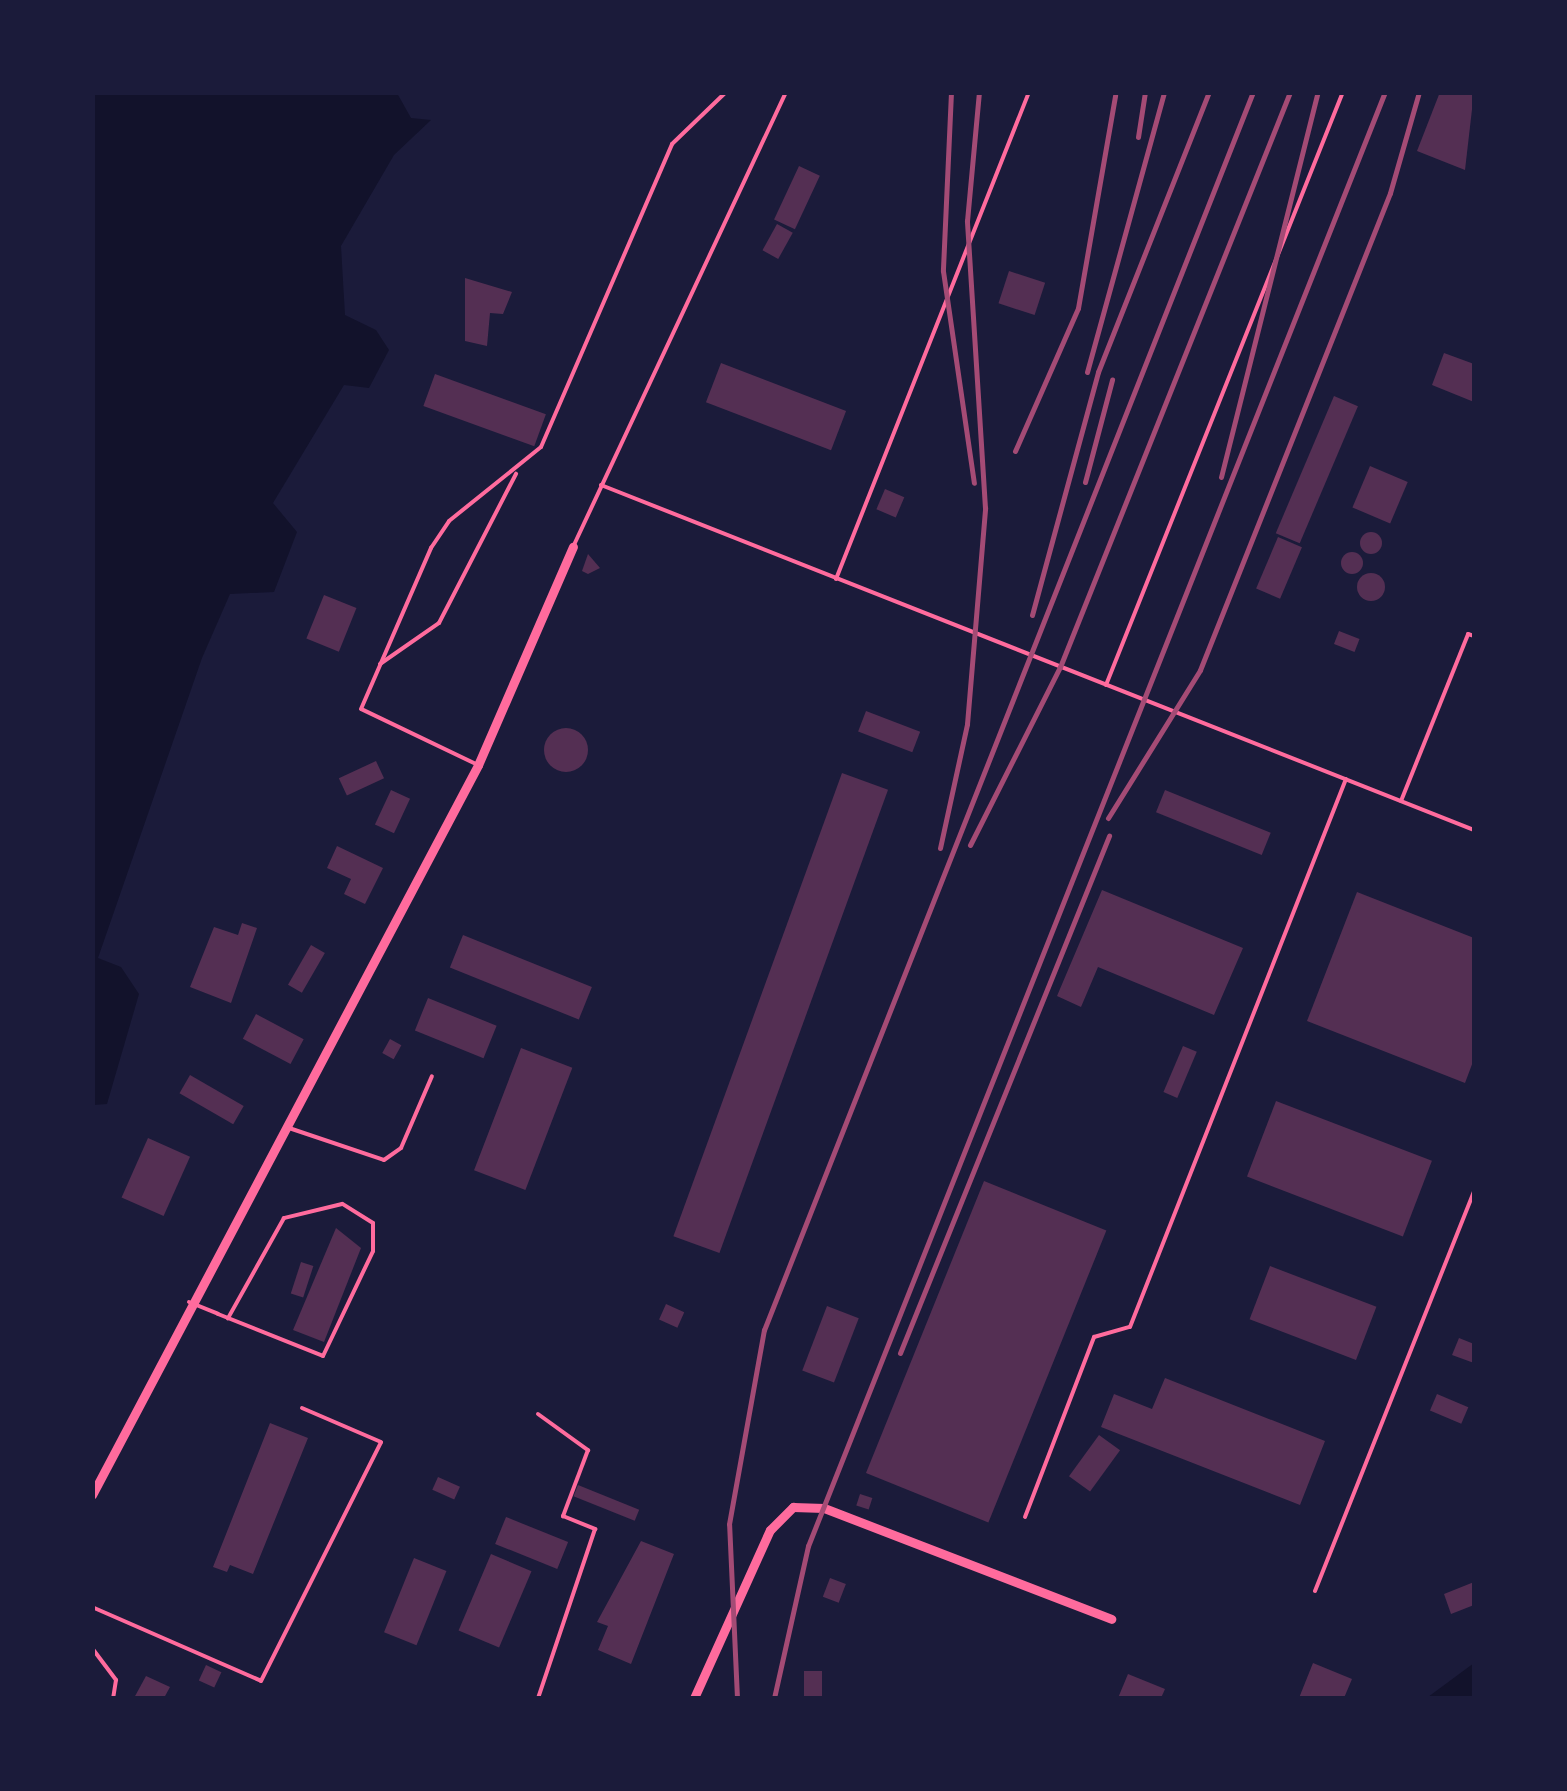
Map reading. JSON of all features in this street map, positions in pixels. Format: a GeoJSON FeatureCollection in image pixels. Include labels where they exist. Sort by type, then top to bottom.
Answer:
{"type":"FeatureCollection","features":[{"type":"Feature","properties":{"kind":"street"},"geometry":{"type":"LineString","coordinates":[[92,1495],[189,1302],[478,765],[574,547]]}},
{"type":"Feature","properties":{"kind":"street"},"geometry":{"type":"LineString","coordinates":[[694,1698],[770,1530],[793,1507],[824,1508],[1112,1619]]}},
{"type":"Feature","properties":{"kind":"lane"},"geometry":{"type":"LineString","coordinates":[[478,765],[361,709],[449,520],[516,472],[540,447],[672,144],[726,92]]}},
{"type":"Feature","properties":{"kind":"lane"},"geometry":{"type":"LineString","coordinates":[[574,547],[786,92]]}},
{"type":"Feature","properties":{"kind":"lane"},"geometry":{"type":"LineString","coordinates":[[836,579],[1029,92]]}},
{"type":"Feature","properties":{"kind":"lane"},"geometry":{"type":"LineString","coordinates":[[1106,685],[1343,92]]}},
{"type":"Feature","properties":{"kind":"lane"},"geometry":{"type":"LineString","coordinates":[[380,664],[439,623],[516,472]]}},
{"type":"Feature","properties":{"kind":"lane"},"geometry":{"type":"LineString","coordinates":[[601,484],[1474,830]]}},
{"type":"Feature","properties":{"kind":"lane"},"geometry":{"type":"LineString","coordinates":[[1401,801],[1468,634],[1474,636]]}},
{"type":"Feature","properties":{"kind":"lane"},"geometry":{"type":"LineString","coordinates":[[1024,1517],[1094,1338],[1130,1327],[1346,780]]}},
{"type":"Feature","properties":{"kind":"lane"},"geometry":{"type":"LineString","coordinates":[[285,1126],[384,1160],[400,1148],[432,1076]]}},
{"type":"Feature","properties":{"kind":"lane"},"geometry":{"type":"LineString","coordinates":[[1315,1591],[1474,1191]]}},
{"type":"Feature","properties":{"kind":"lane"},"geometry":{"type":"LineString","coordinates":[[189,1302],[228,1318],[323,1356],[333,1350],[373,1251],[372,1222],[342,1204],[284,1218],[228,1318]]}},
{"type":"Feature","properties":{"kind":"lane"},"geometry":{"type":"LineString","coordinates":[[92,1607],[261,1680],[380,1442],[302,1408]]}},
{"type":"Feature","properties":{"kind":"lane"},"geometry":{"type":"LineString","coordinates":[[538,1414],[588,1450],[562,1516],[596,1528],[532,1695],[538,1698]]}},
{"type":"Feature","properties":{"kind":"lane"},"geometry":{"type":"LineString","coordinates":[[92,1464],[105,1470]]}},
{"type":"Feature","properties":{"kind":"lane"},"geometry":{"type":"LineString","coordinates":[[92,1648],[116,1680],[113,1698]]}},
{"type":"Feature","properties":{"kind":"shaded area"},"geometry":{"type":"Polygon","coordinates":[[[93,92],[397,93],[411,118],[431,120],[394,155],[341,246],[345,315],[376,330],[389,350],[369,388],[344,385],[273,503],[297,532],[274,592],[230,594],[202,658],[98,958],[121,967],[139,994],[107,1104],[93,1105],[93,92]]]}},
{"type":"Feature","properties":{"kind":"shaded area"},"geometry":{"type":"Polygon","coordinates":[[[1474,1663],[1474,1698],[1427,1698],[1428,1697],[1474,1663]]]}},
{"type":"Feature","properties":{"kind":"building"},"geometry":{"type":"Polygon","coordinates":[[[1440,92],[1474,92],[1465,170],[1417,151],[1440,92]]]}},
{"type":"Feature","properties":{"kind":"building"},"geometry":{"type":"Polygon","coordinates":[[[799,166],[820,176],[795,229],[774,219],[799,166]]]}},
{"type":"Feature","properties":{"kind":"building"},"geometry":{"type":"Polygon","coordinates":[[[777,224],[793,233],[778,259],[762,250],[777,224]]]}},
{"type":"Feature","properties":{"kind":"building"},"geometry":{"type":"Polygon","coordinates":[[[1009,271],[1045,283],[1035,315],[998,303],[1009,271]]]}},
{"type":"Feature","properties":{"kind":"building"},"geometry":{"type":"Polygon","coordinates":[[[465,278],[512,292],[503,314],[490,313],[487,346],[465,341],[465,278]]]}},
{"type":"Feature","properties":{"kind":"building"},"geometry":{"type":"Polygon","coordinates":[[[1444,353],[1474,364],[1474,402],[1432,385],[1444,353]]]}},
{"type":"Feature","properties":{"kind":"building"},"geometry":{"type":"Polygon","coordinates":[[[721,363],[846,411],[831,450],[706,402],[721,363]]]}},
{"type":"Feature","properties":{"kind":"building"},"geometry":{"type":"Polygon","coordinates":[[[435,374],[546,414],[534,446],[423,406],[435,374]]]}},
{"type":"Feature","properties":{"kind":"building"},"geometry":{"type":"Polygon","coordinates":[[[1334,396],[1358,406],[1300,543],[1276,533],[1334,396]]]}},
{"type":"Feature","properties":{"kind":"building"},"geometry":{"type":"Polygon","coordinates":[[[1370,466],[1408,482],[1390,523],[1352,507],[1370,466]]]}},
{"type":"Feature","properties":{"kind":"building"},"geometry":{"type":"Polygon","coordinates":[[[885,489],[904,497],[896,517],[876,509],[885,489]]]}},
{"type":"Feature","properties":{"kind":"building"},"geometry":{"type":"Polygon","coordinates":[[[1371,532],[1379,535],[1379,551],[1371,554],[1363,551],[1360,543],[1363,535],[1371,532]]]}},
{"type":"Feature","properties":{"kind":"building"},"geometry":{"type":"Polygon","coordinates":[[[1278,537],[1302,547],[1280,599],[1256,589],[1278,537]]]}},
{"type":"Feature","properties":{"kind":"building"},"geometry":{"type":"Polygon","coordinates":[[[1352,552],[1360,555],[1360,571],[1352,574],[1344,571],[1341,563],[1344,555],[1352,552]]]}},
{"type":"Feature","properties":{"kind":"building"},"geometry":{"type":"Polygon","coordinates":[[[588,554],[600,568],[588,574],[582,571],[588,554]]]}},
{"type":"Feature","properties":{"kind":"building"},"geometry":{"type":"Polygon","coordinates":[[[1371,573],[1381,577],[1385,587],[1381,597],[1371,601],[1361,597],[1357,587],[1361,577],[1371,573]]]}},
{"type":"Feature","properties":{"kind":"building"},"geometry":{"type":"Polygon","coordinates":[[[324,595],[356,608],[339,652],[306,639],[324,595]]]}},
{"type":"Feature","properties":{"kind":"building"},"geometry":{"type":"Polygon","coordinates":[[[1339,631],[1360,639],[1355,652],[1334,644],[1339,631]]]}},
{"type":"Feature","properties":{"kind":"building"},"geometry":{"type":"Polygon","coordinates":[[[866,711],[920,732],[912,752],[858,732],[866,711]]]}},
{"type":"Feature","properties":{"kind":"building"},"geometry":{"type":"Polygon","coordinates":[[[566,728],[581,735],[588,750],[581,765],[566,772],[551,765],[544,750],[551,735],[566,728]]]}},
{"type":"Feature","properties":{"kind":"building"},"geometry":{"type":"Polygon","coordinates":[[[376,761],[384,778],[347,796],[339,778],[376,761]]]}},
{"type":"Feature","properties":{"kind":"building"},"geometry":{"type":"Polygon","coordinates":[[[842,773],[888,790],[719,1253],[673,1236],[842,773]]]}},
{"type":"Feature","properties":{"kind":"building"},"geometry":{"type":"Polygon","coordinates":[[[391,790],[410,799],[394,833],[375,824],[391,790]]]}},
{"type":"Feature","properties":{"kind":"building"},"geometry":{"type":"Polygon","coordinates":[[[1165,790],[1271,833],[1262,855],[1156,812],[1165,790]]]}},
{"type":"Feature","properties":{"kind":"building"},"geometry":{"type":"Polygon","coordinates":[[[337,846],[383,868],[365,904],[344,894],[351,879],[327,868],[337,846]]]}},
{"type":"Feature","properties":{"kind":"building"},"geometry":{"type":"Polygon","coordinates":[[[1102,890],[1243,948],[1214,1015],[1098,967],[1081,1007],[1057,996],[1102,890]]]}},
{"type":"Feature","properties":{"kind":"building"},"geometry":{"type":"Polygon","coordinates":[[[1357,892],[1474,938],[1474,1059],[1465,1083],[1307,1021],[1357,892]]]}},
{"type":"Feature","properties":{"kind":"building"},"geometry":{"type":"Polygon","coordinates":[[[242,923],[257,928],[231,1003],[190,987],[214,927],[238,935],[242,923]]]}},
{"type":"Feature","properties":{"kind":"building"},"geometry":{"type":"Polygon","coordinates":[[[463,935],[592,987],[579,1020],[450,967],[463,935]]]}},
{"type":"Feature","properties":{"kind":"building"},"geometry":{"type":"Polygon","coordinates":[[[311,945],[325,953],[302,993],[288,985],[311,945]]]}},
{"type":"Feature","properties":{"kind":"building"},"geometry":{"type":"Polygon","coordinates":[[[428,998],[497,1026],[484,1058],[415,1030],[428,998]]]}},
{"type":"Feature","properties":{"kind":"building"},"geometry":{"type":"Polygon","coordinates":[[[256,1014],[304,1039],[291,1064],[243,1039],[256,1014]]]}},
{"type":"Feature","properties":{"kind":"building"},"geometry":{"type":"Polygon","coordinates":[[[390,1039],[401,1045],[394,1059],[382,1053],[390,1039]]]}},
{"type":"Feature","properties":{"kind":"building"},"geometry":{"type":"Polygon","coordinates":[[[1183,1046],[1197,1052],[1177,1098],[1163,1092],[1183,1046]]]}},
{"type":"Feature","properties":{"kind":"building"},"geometry":{"type":"Polygon","coordinates":[[[521,1048],[572,1068],[525,1190],[474,1170],[521,1048]]]}},
{"type":"Feature","properties":{"kind":"building"},"geometry":{"type":"Polygon","coordinates":[[[190,1075],[244,1106],[233,1124],[180,1093],[190,1075]]]}},
{"type":"Feature","properties":{"kind":"building"},"geometry":{"type":"Polygon","coordinates":[[[1276,1101],[1432,1161],[1403,1236],[1247,1177],[1276,1101]]]}},
{"type":"Feature","properties":{"kind":"building"},"geometry":{"type":"Polygon","coordinates":[[[148,1138],[190,1157],[164,1216],[122,1197],[148,1138]]]}},
{"type":"Feature","properties":{"kind":"building"},"geometry":{"type":"Polygon","coordinates":[[[984,1181],[1106,1230],[988,1523],[866,1473],[984,1181]]]}},
{"type":"Feature","properties":{"kind":"building"},"geometry":{"type":"Polygon","coordinates":[[[336,1228],[361,1248],[324,1342],[293,1330],[336,1228]]]}},
{"type":"Feature","properties":{"kind":"building"},"geometry":{"type":"Polygon","coordinates":[[[301,1262],[313,1266],[303,1297],[291,1293],[301,1262]]]}},
{"type":"Feature","properties":{"kind":"building"},"geometry":{"type":"Polygon","coordinates":[[[1270,1266],[1376,1307],[1356,1360],[1250,1319],[1270,1266]]]}},
{"type":"Feature","properties":{"kind":"building"},"geometry":{"type":"Polygon","coordinates":[[[666,1304],[684,1312],[677,1328],[659,1320],[666,1304]]]}},
{"type":"Feature","properties":{"kind":"building"},"geometry":{"type":"Polygon","coordinates":[[[827,1306],[859,1318],[834,1383],[802,1370],[827,1306]]]}},
{"type":"Feature","properties":{"kind":"building"},"geometry":{"type":"Polygon","coordinates":[[[1459,1338],[1474,1344],[1474,1363],[1452,1355],[1459,1338]]]}},
{"type":"Feature","properties":{"kind":"building"},"geometry":{"type":"Polygon","coordinates":[[[1165,1378],[1325,1441],[1300,1505],[1101,1427],[1114,1394],[1152,1409],[1165,1378]]]}},
{"type":"Feature","properties":{"kind":"building"},"geometry":{"type":"Polygon","coordinates":[[[1437,1394],[1468,1407],[1461,1424],[1430,1411],[1437,1394]]]}},
{"type":"Feature","properties":{"kind":"building"},"geometry":{"type":"Polygon","coordinates":[[[270,1423],[308,1438],[253,1574],[230,1565],[227,1572],[213,1567],[270,1423]]]}},
{"type":"Feature","properties":{"kind":"building"},"geometry":{"type":"Polygon","coordinates":[[[1099,1435],[1120,1450],[1090,1492],[1069,1476],[1099,1435]]]}},
{"type":"Feature","properties":{"kind":"building"},"geometry":{"type":"Polygon","coordinates":[[[438,1477],[460,1487],[454,1500],[432,1490],[438,1477]]]}},
{"type":"Feature","properties":{"kind":"building"},"geometry":{"type":"Polygon","coordinates":[[[578,1485],[639,1510],[635,1521],[574,1496],[578,1485]]]}},
{"type":"Feature","properties":{"kind":"building"},"geometry":{"type":"Polygon","coordinates":[[[860,1494],[872,1498],[869,1509],[856,1505],[860,1494]]]}},
{"type":"Feature","properties":{"kind":"building"},"geometry":{"type":"Polygon","coordinates":[[[506,1517],[568,1542],[557,1569],[495,1544],[506,1517]]]}},
{"type":"Feature","properties":{"kind":"building"},"geometry":{"type":"Polygon","coordinates":[[[641,1541],[674,1554],[631,1664],[598,1650],[608,1626],[597,1622],[641,1541]]]}},
{"type":"Feature","properties":{"kind":"building"},"geometry":{"type":"Polygon","coordinates":[[[491,1554],[532,1571],[499,1648],[459,1630],[491,1554]]]}},
{"type":"Feature","properties":{"kind":"building"},"geometry":{"type":"Polygon","coordinates":[[[414,1558],[446,1571],[416,1645],[384,1632],[414,1558]]]}},
{"type":"Feature","properties":{"kind":"building"},"geometry":{"type":"Polygon","coordinates":[[[830,1578],[846,1584],[839,1603],[823,1597],[830,1578]]]}},
{"type":"Feature","properties":{"kind":"building"},"geometry":{"type":"Polygon","coordinates":[[[1474,1582],[1474,1605],[1451,1614],[1444,1594],[1474,1582]]]}},
{"type":"Feature","properties":{"kind":"building"},"geometry":{"type":"Polygon","coordinates":[[[1313,1663],[1352,1679],[1344,1698],[1299,1698],[1313,1663]]]}},
{"type":"Feature","properties":{"kind":"building"},"geometry":{"type":"Polygon","coordinates":[[[206,1665],[221,1672],[214,1688],[199,1680],[206,1665]]]}},
{"type":"Feature","properties":{"kind":"building"},"geometry":{"type":"Polygon","coordinates":[[[804,1671],[822,1671],[822,1698],[804,1698],[804,1671]]]}},
{"type":"Feature","properties":{"kind":"building"},"geometry":{"type":"Polygon","coordinates":[[[1128,1674],[1165,1689],[1161,1698],[1118,1698],[1128,1674]]]}},
{"type":"Feature","properties":{"kind":"building"},"geometry":{"type":"Polygon","coordinates":[[[146,1676],[170,1687],[164,1698],[134,1698],[146,1676]]]}},
{"type":"Feature","properties":{"kind":"railway"},"geometry":{"type":"LineString","coordinates":[[951,92],[943,271],[974,483]]}},
{"type":"Feature","properties":{"kind":"railway"},"geometry":{"type":"LineString","coordinates":[[940,848],[967,724],[985,508],[967,221],[979,92]]}},
{"type":"Feature","properties":{"kind":"railway"},"geometry":{"type":"LineString","coordinates":[[1138,137],[1145,92]]}},
{"type":"Feature","properties":{"kind":"railway"},"geometry":{"type":"LineString","coordinates":[[1087,372],[1164,92]]}},
{"type":"Feature","properties":{"kind":"railway"},"geometry":{"type":"LineString","coordinates":[[1032,615],[1098,372],[1209,92]]}},
{"type":"Feature","properties":{"kind":"railway"},"geometry":{"type":"LineString","coordinates":[[737,1698],[729,1524],[764,1330],[1253,92]]}},
{"type":"Feature","properties":{"kind":"railway"},"geometry":{"type":"LineString","coordinates":[[970,845],[1060,667],[1290,92]]}},
{"type":"Feature","properties":{"kind":"railway"},"geometry":{"type":"LineString","coordinates":[[1221,477],[1318,92]]}},
{"type":"Feature","properties":{"kind":"railway"},"geometry":{"type":"LineString","coordinates":[[774,1698],[808,1546],[1385,92]]}},
{"type":"Feature","properties":{"kind":"railway"},"geometry":{"type":"LineString","coordinates":[[1108,818],[1200,670],[1390,193],[1419,92]]}},
{"type":"Feature","properties":{"kind":"railway"},"geometry":{"type":"LineString","coordinates":[[1015,451],[1078,308],[1115,95]]}},
{"type":"Feature","properties":{"kind":"railway"},"geometry":{"type":"LineString","coordinates":[[1085,482],[1112,380]]}},
{"type":"Feature","properties":{"kind":"railway"},"geometry":{"type":"LineString","coordinates":[[900,1353],[1109,836]]}}]}
